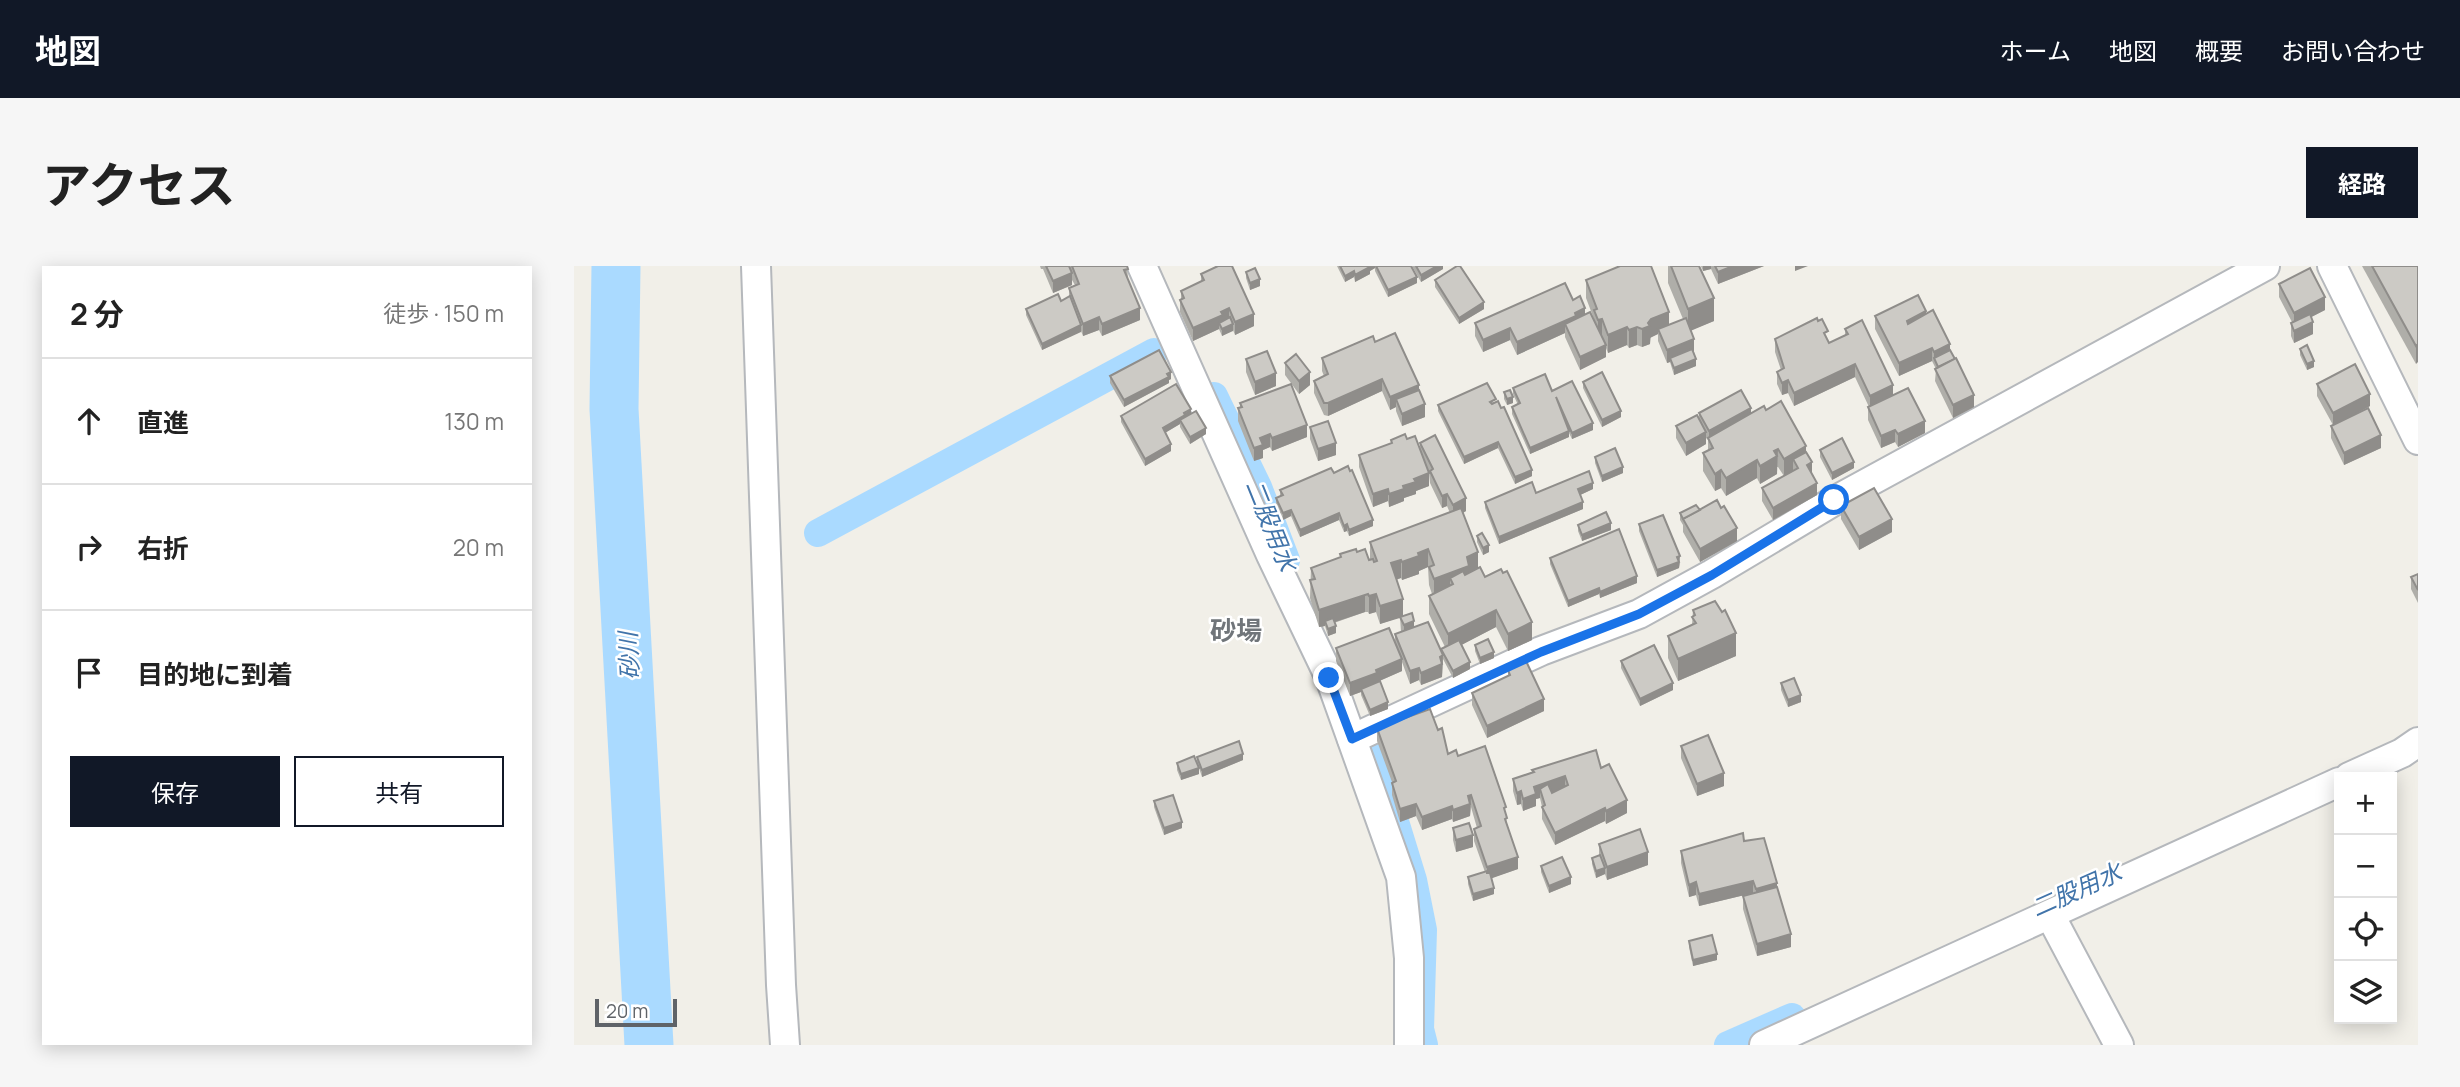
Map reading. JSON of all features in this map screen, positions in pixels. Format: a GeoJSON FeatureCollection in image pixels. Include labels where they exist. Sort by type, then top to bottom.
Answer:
{"type":"FeatureCollection","features":[{"type":"Feature","properties":{"kind":"street"},"geometry":{"type":"LineString","coordinates":[[756,266],[785,1045]]}},
{"type":"Feature","properties":{"kind":"street"},"geometry":{"type":"LineString","coordinates":[[1142,266],[1194,386],[1329,678],[1401,877],[1409,958],[1409,1045]]}},
{"type":"Feature","properties":{"kind":"street"},"geometry":{"type":"LineString","coordinates":[[1352,739],[1541,652],[1639,614],[1712,575],[1834,500],[2265,266]]}},
{"type":"Feature","properties":{"kind":"street"},"geometry":{"type":"LineString","coordinates":[[2332,266],[2416,428]]}},
{"type":"Feature","properties":{"kind":"street"},"geometry":{"type":"LineString","coordinates":[[2360,772],[2402,753],[2418,742]]}},
{"type":"Feature","properties":{"kind":"street"},"geometry":{"type":"LineString","coordinates":[[1764,1045],[2334,784]]}},
{"type":"Feature","properties":{"kind":"street"},"geometry":{"type":"LineString","coordinates":[[2050,915],[2119,1045]]}},
{"type":"Feature","properties":{"kind":"building"},"geometry":{"type":"Polygon","coordinates":[[[1046,266],[1069,266],[1072,273],[1053,281],[1046,266]]]}},
{"type":"Feature","properties":{"kind":"building"},"geometry":{"type":"Polygon","coordinates":[[[1072,266],[1127,266],[1128,269],[1124,270],[1140,308],[1102,324],[1099,317],[1083,324],[1069,288],[1079,284],[1072,266]]]}},
{"type":"Feature","properties":{"kind":"building"},"geometry":{"type":"Polygon","coordinates":[[[1218,266],[1232,266],[1254,314],[1235,322],[1229,308],[1221,312],[1223,315],[1193,328],[1180,300],[1184,298],[1181,291],[1204,280],[1201,274],[1218,266]]]}},
{"type":"Feature","properties":{"kind":"building"},"geometry":{"type":"Polygon","coordinates":[[[1340,266],[1370,267],[1355,275],[1354,271],[1345,276],[1340,266]]]}},
{"type":"Feature","properties":{"kind":"building"},"geometry":{"type":"Polygon","coordinates":[[[1376,266],[1411,266],[1417,277],[1388,290],[1376,266]]]}},
{"type":"Feature","properties":{"kind":"building"},"geometry":{"type":"Polygon","coordinates":[[[1416,266],[1437,266],[1421,275],[1416,266]]]}},
{"type":"Feature","properties":{"kind":"building"},"geometry":{"type":"Polygon","coordinates":[[[1460,266],[1484,302],[1459,318],[1435,280],[1460,266]]]}},
{"type":"Feature","properties":{"kind":"building"},"geometry":{"type":"Polygon","coordinates":[[[1620,266],[1651,266],[1669,312],[1651,319],[1648,323],[1650,326],[1629,330],[1627,327],[1608,335],[1602,319],[1598,320],[1594,310],[1597,309],[1586,280],[1620,266]]]}},
{"type":"Feature","properties":{"kind":"building"},"geometry":{"type":"Polygon","coordinates":[[[1671,266],[1699,266],[1714,298],[1688,309],[1671,266]]]}},
{"type":"Feature","properties":{"kind":"building"},"geometry":{"type":"Polygon","coordinates":[[[1715,266],[1733,266],[1718,272],[1715,266]]]}},
{"type":"Feature","properties":{"kind":"building"},"geometry":{"type":"Polygon","coordinates":[[[2372,266],[2418,266],[2416,346],[2372,266]]]}},
{"type":"Feature","properties":{"kind":"building"},"geometry":{"type":"Polygon","coordinates":[[[1255,268],[1260,279],[1250,283],[1246,272],[1255,268]]]}},
{"type":"Feature","properties":{"kind":"building"},"geometry":{"type":"Polygon","coordinates":[[[2310,268],[2325,297],[2294,313],[2279,284],[2310,268]]]}},
{"type":"Feature","properties":{"kind":"building"},"geometry":{"type":"Polygon","coordinates":[[[1565,283],[1573,300],[1580,296],[1585,308],[1575,313],[1576,316],[1517,342],[1510,328],[1483,340],[1475,323],[1565,283]]]}},
{"type":"Feature","properties":{"kind":"building"},"geometry":{"type":"Polygon","coordinates":[[[1058,294],[1061,301],[1070,296],[1081,325],[1042,344],[1026,309],[1058,294]]]}},
{"type":"Feature","properties":{"kind":"building"},"geometry":{"type":"Polygon","coordinates":[[[1918,295],[1926,311],[1907,321],[1908,324],[1933,310],[1950,344],[1934,352],[1932,348],[1899,363],[1875,316],[1918,295]]]}},
{"type":"Feature","properties":{"kind":"building"},"geometry":{"type":"Polygon","coordinates":[[[1590,312],[1606,345],[1580,357],[1565,324],[1590,312]]]}},
{"type":"Feature","properties":{"kind":"building"},"geometry":{"type":"Polygon","coordinates":[[[2310,314],[2313,322],[2294,331],[2291,323],[2310,314]]]}},
{"type":"Feature","properties":{"kind":"building"},"geometry":{"type":"Polygon","coordinates":[[[1230,317],[1233,324],[1222,329],[1219,323],[1230,317]]]}},
{"type":"Feature","properties":{"kind":"building"},"geometry":{"type":"Polygon","coordinates":[[[1686,318],[1694,339],[1667,350],[1658,329],[1686,318]]]}},
{"type":"Feature","properties":{"kind":"building"},"geometry":{"type":"Polygon","coordinates":[[[1817,318],[1818,321],[1822,319],[1828,331],[1824,333],[1829,343],[1848,334],[1845,329],[1862,320],[1893,385],[1870,396],[1855,364],[1794,393],[1788,380],[1782,383],[1777,372],[1784,368],[1775,339],[1817,318]]]}},
{"type":"Feature","properties":{"kind":"building"},"geometry":{"type":"Polygon","coordinates":[[[1395,333],[1419,385],[1390,397],[1382,379],[1324,403],[1314,381],[1328,374],[1322,358],[1373,336],[1375,342],[1395,333]]]}},
{"type":"Feature","properties":{"kind":"building"},"geometry":{"type":"Polygon","coordinates":[[[2307,345],[2314,361],[2307,364],[2300,349],[2307,345]]]}},
{"type":"Feature","properties":{"kind":"building"},"geometry":{"type":"Polygon","coordinates":[[[1692,349],[1696,359],[1674,368],[1670,358],[1692,349]]]}},
{"type":"Feature","properties":{"kind":"building"},"geometry":{"type":"Polygon","coordinates":[[[1159,350],[1171,372],[1167,374],[1169,377],[1124,400],[1110,376],[1159,350]]]}},
{"type":"Feature","properties":{"kind":"building"},"geometry":{"type":"Polygon","coordinates":[[[1950,350],[1955,359],[1938,367],[1934,358],[1950,350]]]}},
{"type":"Feature","properties":{"kind":"building"},"geometry":{"type":"Polygon","coordinates":[[[1267,351],[1276,373],[1255,382],[1246,359],[1267,351]]]}},
{"type":"Feature","properties":{"kind":"building"},"geometry":{"type":"Polygon","coordinates":[[[1296,354],[1310,372],[1299,381],[1285,363],[1296,354]]]}},
{"type":"Feature","properties":{"kind":"building"},"geometry":{"type":"Polygon","coordinates":[[[1956,358],[1974,395],[1953,405],[1935,369],[1956,358]]]}},
{"type":"Feature","properties":{"kind":"building"},"geometry":{"type":"Polygon","coordinates":[[[2355,364],[2370,394],[2333,413],[2317,384],[2355,364]]]}},
{"type":"Feature","properties":{"kind":"building"},"geometry":{"type":"Polygon","coordinates":[[[1602,372],[1621,411],[1602,420],[1583,382],[1602,372]]]}},
{"type":"Feature","properties":{"kind":"building"},"geometry":{"type":"Polygon","coordinates":[[[1545,374],[1552,391],[1572,381],[1593,423],[1572,433],[1556,397],[1569,431],[1530,448],[1512,407],[1520,403],[1513,388],[1545,374]]]}},
{"type":"Feature","properties":{"kind":"building"},"geometry":{"type":"Polygon","coordinates":[[[1487,383],[1496,399],[1490,402],[1492,404],[1498,401],[1501,408],[1504,407],[1532,470],[1515,477],[1498,442],[1464,457],[1438,405],[1487,383]]]}},
{"type":"Feature","properties":{"kind":"building"},"geometry":{"type":"Polygon","coordinates":[[[1176,384],[1191,409],[1163,428],[1171,444],[1145,459],[1121,416],[1176,384]]]}},
{"type":"Feature","properties":{"kind":"building"},"geometry":{"type":"Polygon","coordinates":[[[1291,384],[1307,425],[1272,438],[1270,434],[1260,438],[1263,445],[1254,448],[1238,408],[1242,407],[1240,403],[1291,384]]]}},
{"type":"Feature","properties":{"kind":"building"},"geometry":{"type":"Polygon","coordinates":[[[1908,388],[1925,421],[1898,434],[1895,430],[1881,436],[1868,407],[1908,388]]]}},
{"type":"Feature","properties":{"kind":"building"},"geometry":{"type":"Polygon","coordinates":[[[1419,390],[1425,404],[1402,414],[1396,399],[1419,390]]]}},
{"type":"Feature","properties":{"kind":"building"},"geometry":{"type":"Polygon","coordinates":[[[1510,390],[1513,397],[1507,399],[1504,392],[1510,390]]]}},
{"type":"Feature","properties":{"kind":"building"},"geometry":{"type":"Polygon","coordinates":[[[1741,390],[1751,408],[1709,431],[1699,413],[1741,390]]]}},
{"type":"Feature","properties":{"kind":"building"},"geometry":{"type":"Polygon","coordinates":[[[1781,401],[1806,446],[1784,459],[1778,449],[1774,451],[1777,456],[1760,466],[1757,460],[1726,478],[1721,470],[1715,474],[1703,453],[1713,448],[1708,438],[1764,406],[1766,410],[1781,401]]]}},
{"type":"Feature","properties":{"kind":"building"},"geometry":{"type":"Polygon","coordinates":[[[2368,408],[2381,435],[2344,453],[2331,426],[2368,408]]]}},
{"type":"Feature","properties":{"kind":"building"},"geometry":{"type":"Polygon","coordinates":[[[1196,411],[1206,428],[1190,437],[1180,420],[1196,411]]]}},
{"type":"Feature","properties":{"kind":"building"},"geometry":{"type":"Polygon","coordinates":[[[1697,415],[1706,432],[1686,443],[1676,426],[1697,415]]]}},
{"type":"Feature","properties":{"kind":"building"},"geometry":{"type":"Polygon","coordinates":[[[1328,421],[1336,443],[1318,449],[1310,427],[1328,421]]]}},
{"type":"Feature","properties":{"kind":"building"},"geometry":{"type":"Polygon","coordinates":[[[1405,434],[1407,439],[1415,436],[1429,473],[1414,479],[1416,482],[1403,486],[1404,489],[1389,494],[1388,489],[1373,494],[1359,455],[1392,443],[1391,440],[1405,434]]]}},
{"type":"Feature","properties":{"kind":"building"},"geometry":{"type":"Polygon","coordinates":[[[1435,435],[1466,498],[1453,505],[1447,494],[1442,496],[1420,443],[1435,435]]]}},
{"type":"Feature","properties":{"kind":"building"},"geometry":{"type":"Polygon","coordinates":[[[1842,438],[1854,462],[1832,473],[1820,450],[1842,438]]]}},
{"type":"Feature","properties":{"kind":"building"},"geometry":{"type":"Polygon","coordinates":[[[1615,448],[1623,467],[1602,476],[1595,457],[1615,448]]]}},
{"type":"Feature","properties":{"kind":"building"},"geometry":{"type":"Polygon","coordinates":[[[1806,452],[1812,462],[1807,465],[1817,483],[1773,508],[1762,488],[1798,468],[1793,459],[1806,452]]]}},
{"type":"Feature","properties":{"kind":"building"},"geometry":{"type":"Polygon","coordinates":[[[1348,466],[1373,520],[1349,530],[1347,524],[1344,526],[1339,513],[1300,530],[1291,510],[1283,513],[1276,498],[1283,495],[1280,490],[1331,468],[1334,473],[1348,466]]]}},
{"type":"Feature","properties":{"kind":"building"},"geometry":{"type":"Polygon","coordinates":[[[1589,471],[1593,483],[1578,489],[1583,502],[1499,537],[1485,502],[1532,482],[1536,493],[1589,471]]]}},
{"type":"Feature","properties":{"kind":"building"},"geometry":{"type":"Polygon","coordinates":[[[1874,488],[1892,519],[1859,537],[1841,506],[1874,488]]]}},
{"type":"Feature","properties":{"kind":"building"},"geometry":{"type":"Polygon","coordinates":[[[1717,500],[1721,508],[1724,506],[1737,528],[1700,549],[1683,519],[1717,500]]]}},
{"type":"Feature","properties":{"kind":"building"},"geometry":{"type":"Polygon","coordinates":[[[1696,505],[1700,510],[1683,519],[1680,513],[1696,505]]]}},
{"type":"Feature","properties":{"kind":"building"},"geometry":{"type":"Polygon","coordinates":[[[1461,508],[1478,552],[1467,557],[1469,566],[1434,579],[1429,567],[1434,565],[1428,549],[1418,553],[1419,556],[1391,563],[1403,599],[1380,606],[1376,594],[1368,594],[1319,610],[1310,580],[1315,579],[1311,568],[1356,549],[1357,552],[1365,549],[1369,560],[1377,561],[1370,542],[1461,508]]]}},
{"type":"Feature","properties":{"kind":"building"},"geometry":{"type":"Polygon","coordinates":[[[1606,512],[1611,523],[1582,535],[1578,525],[1606,512]]]}},
{"type":"Feature","properties":{"kind":"building"},"geometry":{"type":"Polygon","coordinates":[[[1663,515],[1680,556],[1677,557],[1679,562],[1657,570],[1639,524],[1663,515]]]}},
{"type":"Feature","properties":{"kind":"building"},"geometry":{"type":"Polygon","coordinates":[[[1619,529],[1637,576],[1600,592],[1599,588],[1568,601],[1550,558],[1619,529]]]}},
{"type":"Feature","properties":{"kind":"building"},"geometry":{"type":"Polygon","coordinates":[[[1482,533],[1489,545],[1483,548],[1477,536],[1482,533]]]}},
{"type":"Feature","properties":{"kind":"building"},"geometry":{"type":"Polygon","coordinates":[[[1480,567],[1485,577],[1501,569],[1503,573],[1507,571],[1532,622],[1508,634],[1496,610],[1448,634],[1429,596],[1453,584],[1450,578],[1463,571],[1465,575],[1480,567]]]}},
{"type":"Feature","properties":{"kind":"building"},"geometry":{"type":"Polygon","coordinates":[[[2418,574],[2418,590],[2411,577],[2418,574]]]}},
{"type":"Feature","properties":{"kind":"building"},"geometry":{"type":"Polygon","coordinates":[[[1715,601],[1722,612],[1725,610],[1736,633],[1678,659],[1668,636],[1696,623],[1692,617],[1695,615],[1693,610],[1715,601]]]}},
{"type":"Feature","properties":{"kind":"building"},"geometry":{"type":"Polygon","coordinates":[[[1412,613],[1414,621],[1404,625],[1400,617],[1412,613]]]}},
{"type":"Feature","properties":{"kind":"building"},"geometry":{"type":"Polygon","coordinates":[[[1333,618],[1336,626],[1328,629],[1325,621],[1333,618]]]}},
{"type":"Feature","properties":{"kind":"building"},"geometry":{"type":"Polygon","coordinates":[[[1428,622],[1443,655],[1440,657],[1442,664],[1421,673],[1419,668],[1410,671],[1395,634],[1428,622]]]}},
{"type":"Feature","properties":{"kind":"building"},"geometry":{"type":"Polygon","coordinates":[[[1389,628],[1402,659],[1376,670],[1377,673],[1350,683],[1336,648],[1389,628]]]}},
{"type":"Feature","properties":{"kind":"building"},"geometry":{"type":"Polygon","coordinates":[[[1488,639],[1494,652],[1480,658],[1475,645],[1488,639]]]}},
{"type":"Feature","properties":{"kind":"building"},"geometry":{"type":"Polygon","coordinates":[[[1459,640],[1470,662],[1453,671],[1441,649],[1459,640]]]}},
{"type":"Feature","properties":{"kind":"building"},"geometry":{"type":"Polygon","coordinates":[[[1654,645],[1673,683],[1640,699],[1621,661],[1654,645]]]}},
{"type":"Feature","properties":{"kind":"building"},"geometry":{"type":"Polygon","coordinates":[[[1526,661],[1544,699],[1487,726],[1472,693],[1510,675],[1508,670],[1526,661]]]}},
{"type":"Feature","properties":{"kind":"building"},"geometry":{"type":"Polygon","coordinates":[[[1794,678],[1801,695],[1788,700],[1781,683],[1794,678]]]}},
{"type":"Feature","properties":{"kind":"building"},"geometry":{"type":"Polygon","coordinates":[[[1380,681],[1388,702],[1370,710],[1361,689],[1380,681]]]}},
{"type":"Feature","properties":{"kind":"building"},"geometry":{"type":"Polygon","coordinates":[[[1430,709],[1438,730],[1442,728],[1448,754],[1456,750],[1458,756],[1485,746],[1506,807],[1505,819],[1518,857],[1487,867],[1474,829],[1481,826],[1471,795],[1468,796],[1470,804],[1453,810],[1452,806],[1422,817],[1416,804],[1400,809],[1392,783],[1396,781],[1377,728],[1430,709]]]}},
{"type":"Feature","properties":{"kind":"building"},"geometry":{"type":"Polygon","coordinates":[[[1708,735],[1724,773],[1697,784],[1681,746],[1708,735]]]}},
{"type":"Feature","properties":{"kind":"building"},"geometry":{"type":"Polygon","coordinates":[[[1239,741],[1243,754],[1202,770],[1197,757],[1239,741]]]}},
{"type":"Feature","properties":{"kind":"building"},"geometry":{"type":"Polygon","coordinates":[[[1596,750],[1601,768],[1609,764],[1627,800],[1555,833],[1542,807],[1545,805],[1540,789],[1548,784],[1552,793],[1568,785],[1565,776],[1534,787],[1536,794],[1523,799],[1521,791],[1517,793],[1513,779],[1534,772],[1532,770],[1596,750]]]}},
{"type":"Feature","properties":{"kind":"building"},"geometry":{"type":"Polygon","coordinates":[[[1194,756],[1199,768],[1181,774],[1177,763],[1194,756]]]}},
{"type":"Feature","properties":{"kind":"building"},"geometry":{"type":"Polygon","coordinates":[[[1173,795],[1182,822],[1164,828],[1154,801],[1173,795]]]}},
{"type":"Feature","properties":{"kind":"building"},"geometry":{"type":"Polygon","coordinates":[[[1469,823],[1473,835],[1456,840],[1453,828],[1469,823]]]}},
{"type":"Feature","properties":{"kind":"building"},"geometry":{"type":"Polygon","coordinates":[[[1640,829],[1648,852],[1607,867],[1599,844],[1640,829]]]}},
{"type":"Feature","properties":{"kind":"building"},"geometry":{"type":"Polygon","coordinates":[[[1743,833],[1744,841],[1764,838],[1777,883],[1756,889],[1753,881],[1699,894],[1696,882],[1689,885],[1681,851],[1743,833]]]}},
{"type":"Feature","properties":{"kind":"building"},"geometry":{"type":"Polygon","coordinates":[[[1600,855],[1605,868],[1596,871],[1592,858],[1600,855]]]}},
{"type":"Feature","properties":{"kind":"building"},"geometry":{"type":"Polygon","coordinates":[[[1562,857],[1571,877],[1549,886],[1541,866],[1562,857]]]}},
{"type":"Feature","properties":{"kind":"building"},"geometry":{"type":"Polygon","coordinates":[[[1487,871],[1494,888],[1473,894],[1468,877],[1487,871]]]}},
{"type":"Feature","properties":{"kind":"building"},"geometry":{"type":"Polygon","coordinates":[[[1777,887],[1791,934],[1757,944],[1743,896],[1777,887]]]}},
{"type":"Feature","properties":{"kind":"building"},"geometry":{"type":"Polygon","coordinates":[[[1712,935],[1717,954],[1693,960],[1689,941],[1712,935]]]}},
{"type":"Feature","properties":{"kind":"waterway","name":"砂川"},"geometry":{"type":"LineString","coordinates":[[616,266],[614,409],[649,1045]]}},
{"type":"Feature","properties":{"kind":"waterway","name":"二股用水"},"geometry":{"type":"LineString","coordinates":[[818,533],[1154,352]]}},
{"type":"Feature","properties":{"kind":"waterway","name":"二股用水"},"geometry":{"type":"LineString","coordinates":[[1214,396],[1258,487],[1286,560]]}},
{"type":"Feature","properties":{"kind":"waterway","name":"二股用水"},"geometry":{"type":"LineString","coordinates":[[1374,753],[1413,880],[1423,930],[1420,1029],[1424,1045]]}},
{"type":"Feature","properties":{"kind":"waterway","name":"二股用水"},"geometry":{"type":"LineString","coordinates":[[1728,1045],[1792,1017]]}},
{"type":"Feature","properties":{"kind":"district","name":"砂場"},"geometry":{"type":"Point","coordinates":[1236,630]}},
{"type":"Feature","properties":{"kind":"route"},"geometry":{"type":"LineString","coordinates":[[1329,678],[1352,739],[1541,652],[1639,614],[1712,575],[1834,500]]}}]}
